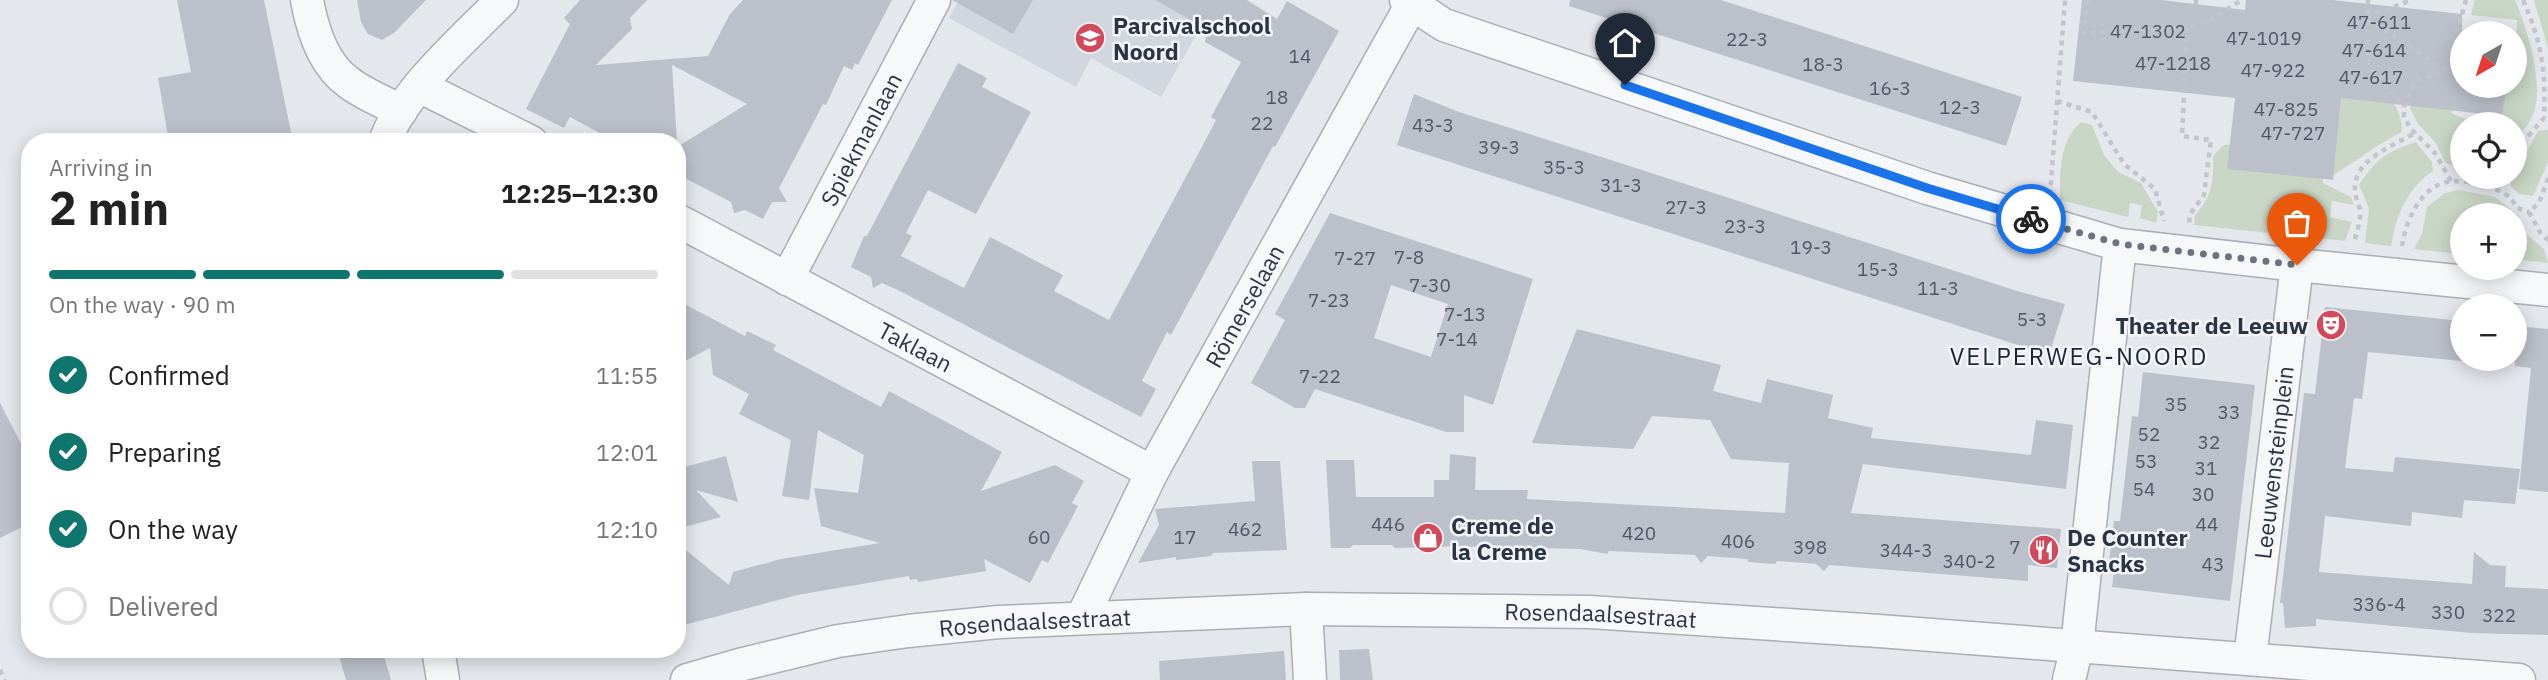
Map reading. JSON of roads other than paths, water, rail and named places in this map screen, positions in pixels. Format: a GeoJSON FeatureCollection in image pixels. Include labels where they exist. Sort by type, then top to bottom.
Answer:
{"type":"FeatureCollection","features":[{"type":"Feature","properties":{"kind":"street"},"geometry":{"type":"LineString","coordinates":[[307,0],[310,18],[324,54],[346,82],[410,99],[506,133]]}},
{"type":"Feature","properties":{"kind":"street"},"geometry":{"type":"LineString","coordinates":[[390,133],[410,99],[502,0]]}},
{"type":"Feature","properties":{"kind":"street","name":"Spiekmanlaan"},"geometry":{"type":"LineString","coordinates":[[787,279],[934,0]]}},
{"type":"Feature","properties":{"kind":"street"},"geometry":{"type":"LineString","coordinates":[[1410,1],[1444,25],[1927,188],[2120,244],[2348,271],[2548,290]]}},
{"type":"Feature","properties":{"kind":"street","name":"Römerselaan"},"geometry":{"type":"LineString","coordinates":[[1082,618],[1152,472],[1410,1]]}},
{"type":"Feature","properties":{"kind":"street","name":"Taklaan"},"geometry":{"type":"LineString","coordinates":[[686,225],[1152,472]]}},
{"type":"Feature","properties":{"kind":"street"},"geometry":{"type":"LineString","coordinates":[[2069,680],[2077,646],[2120,244]]}},
{"type":"Feature","properties":{"kind":"street","name":"Leeuwensteinplein"},"geometry":{"type":"LineString","coordinates":[[2250,659],[2297,265]]}},
{"type":"Feature","properties":{"kind":"street"},"geometry":{"type":"LineString","coordinates":[[1306,609],[1310,680]]}},
{"type":"Feature","properties":{"kind":"street","name":"Rosendaalsestraat"},"geometry":{"type":"LineString","coordinates":[[687,680],[838,641],[999,622],[1306,609],[1590,612],[2519,680]]}},
{"type":"Feature","properties":{"kind":"street"},"geometry":{"type":"LineString","coordinates":[[439,658],[443,680]]}},
{"type":"Feature","properties":{"kind":"place","name":"Parcivalschool Noord"},"geometry":{"type":"Point","coordinates":[1090,38]}},
{"type":"Feature","properties":{"kind":"place","name":"Theater de Leeuw"},"geometry":{"type":"Point","coordinates":[2331,325]}},
{"type":"Feature","properties":{"kind":"place","name":"Creme de la Creme"},"geometry":{"type":"Point","coordinates":[1428,538]}},
{"type":"Feature","properties":{"kind":"place","name":"De Counter Snacks"},"geometry":{"type":"Point","coordinates":[2044,550]}},
{"type":"Feature","properties":{"kind":"district","name":"VELPERWEG-NOORD"},"geometry":{"type":"Point","coordinates":[2079,356]}}]}
